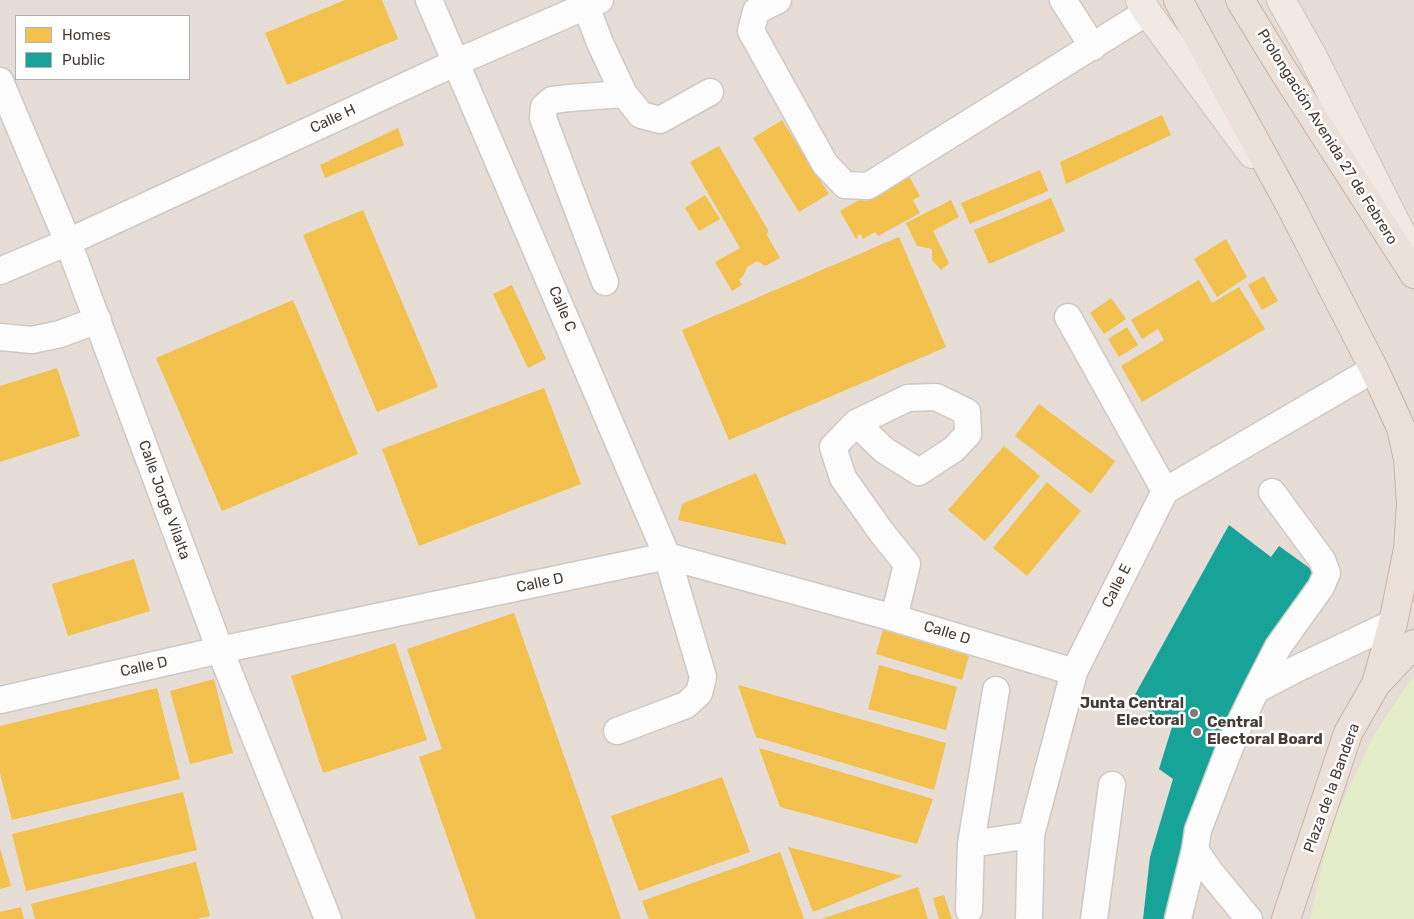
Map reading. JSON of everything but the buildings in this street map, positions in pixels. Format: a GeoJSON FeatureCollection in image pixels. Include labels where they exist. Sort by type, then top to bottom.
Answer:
{"type":"FeatureCollection","features":[{"type":"Feature","properties":{"kind":"highway"},"geometry":{"type":"LineString","coordinates":[[1178,0],[1290,205],[1374,369],[1401,428],[1408,459],[1411,504],[1408,549],[1394,623],[1376,684]]}},
{"type":"Feature","properties":{"kind":"highway","name":"Prolongación Avenida 27 de Febrero"},"geometry":{"type":"LineString","coordinates":[[1240,0],[1414,274]]}},
{"type":"Feature","properties":{"kind":"highway","name":"Plaza de la Bandera"},"geometry":{"type":"LineString","coordinates":[[1286,919],[1348,733],[1376,684],[1414,644]]}},
{"type":"Feature","properties":{"kind":"main road","name":"Prolongación Avenida 27 de Febrero"},"geometry":{"type":"LineString","coordinates":[[1280,0],[1312,55],[1414,260]]}},
{"type":"Feature","properties":{"kind":"main road"},"geometry":{"type":"LineString","coordinates":[[1144,6],[1290,205]]}},
{"type":"Feature","properties":{"kind":"street","name":"Calle C"},"geometry":{"type":"LineString","coordinates":[[429,0],[667,556],[703,677],[698,693],[686,705],[617,731]]}},
{"type":"Feature","properties":{"kind":"street"},"geometry":{"type":"LineString","coordinates":[[778,0],[756,11],[751,31],[825,164],[845,185],[868,186],[1093,47],[1144,6]]}},
{"type":"Feature","properties":{"kind":"street"},"geometry":{"type":"LineString","coordinates":[[1063,0],[1093,47]]}},
{"type":"Feature","properties":{"kind":"street","name":"Calle H"},"geometry":{"type":"LineString","coordinates":[[0,271],[68,242],[457,62],[593,3]]}},
{"type":"Feature","properties":{"kind":"street"},"geometry":{"type":"LineString","coordinates":[[593,3],[600,43],[624,94],[641,115],[660,120],[710,92]]}},
{"type":"Feature","properties":{"kind":"street","name":"Calle Jorge Vilalta"},"geometry":{"type":"LineString","coordinates":[[0,81],[68,242],[220,650],[328,919]]}},
{"type":"Feature","properties":{"kind":"street"},"geometry":{"type":"LineString","coordinates":[[605,282],[543,118],[544,107],[552,100],[624,94]]}},
{"type":"Feature","properties":{"kind":"street"},"geometry":{"type":"LineString","coordinates":[[1068,317],[1165,491],[1374,369]]}},
{"type":"Feature","properties":{"kind":"street"},"geometry":{"type":"LineString","coordinates":[[0,337],[32,340],[60,334],[98,320]]}},
{"type":"Feature","properties":{"kind":"street"},"geometry":{"type":"LineString","coordinates":[[856,423],[832,448],[843,478],[882,533],[907,564],[894,618]]}},
{"type":"Feature","properties":{"kind":"street","name":"Calle E"},"geometry":{"type":"LineString","coordinates":[[1029,919],[1031,835],[1074,672],[1165,491]]}},
{"type":"Feature","properties":{"kind":"street"},"geometry":{"type":"LineString","coordinates":[[1178,919],[1198,830],[1237,729],[1278,647],[1321,588],[1326,573],[1322,560],[1272,492]]}},
{"type":"Feature","properties":{"kind":"street","name":"Calle D"},"geometry":{"type":"LineString","coordinates":[[0,700],[220,650],[667,556],[894,618],[1074,672]]}},
{"type":"Feature","properties":{"kind":"street"},"geometry":{"type":"LineString","coordinates":[[1256,690],[1394,623]]}},
{"type":"Feature","properties":{"kind":"street"},"geometry":{"type":"LineString","coordinates":[[969,910],[971,844],[996,690]]}},
{"type":"Feature","properties":{"kind":"street"},"geometry":{"type":"LineString","coordinates":[[1094,919],[1112,786]]}},
{"type":"Feature","properties":{"kind":"street"},"geometry":{"type":"LineString","coordinates":[[971,844],[1031,835]]}},
{"type":"Feature","properties":{"kind":"street"},"geometry":{"type":"LineString","coordinates":[[1195,850],[1211,873],[1249,919]]}},
{"type":"Feature","properties":{"kind":"shaded area"},"geometry":{"type":"Polygon","coordinates":[[[0,0],[1414,0],[1414,919],[0,919],[0,0]]]}},
{"type":"Feature","properties":{"kind":"green space"},"geometry":{"type":"Polygon","coordinates":[[[1414,675],[1414,919],[1310,919],[1331,826],[1374,735],[1414,675]]]}},
{"type":"Feature","properties":{"kind":"place","name":"Junta Central Electoral"},"geometry":{"type":"Point","coordinates":[1194,713]}},
{"type":"Feature","properties":{"kind":"place","name":"Central Electoral Board"},"geometry":{"type":"Point","coordinates":[1197,732]}}]}
